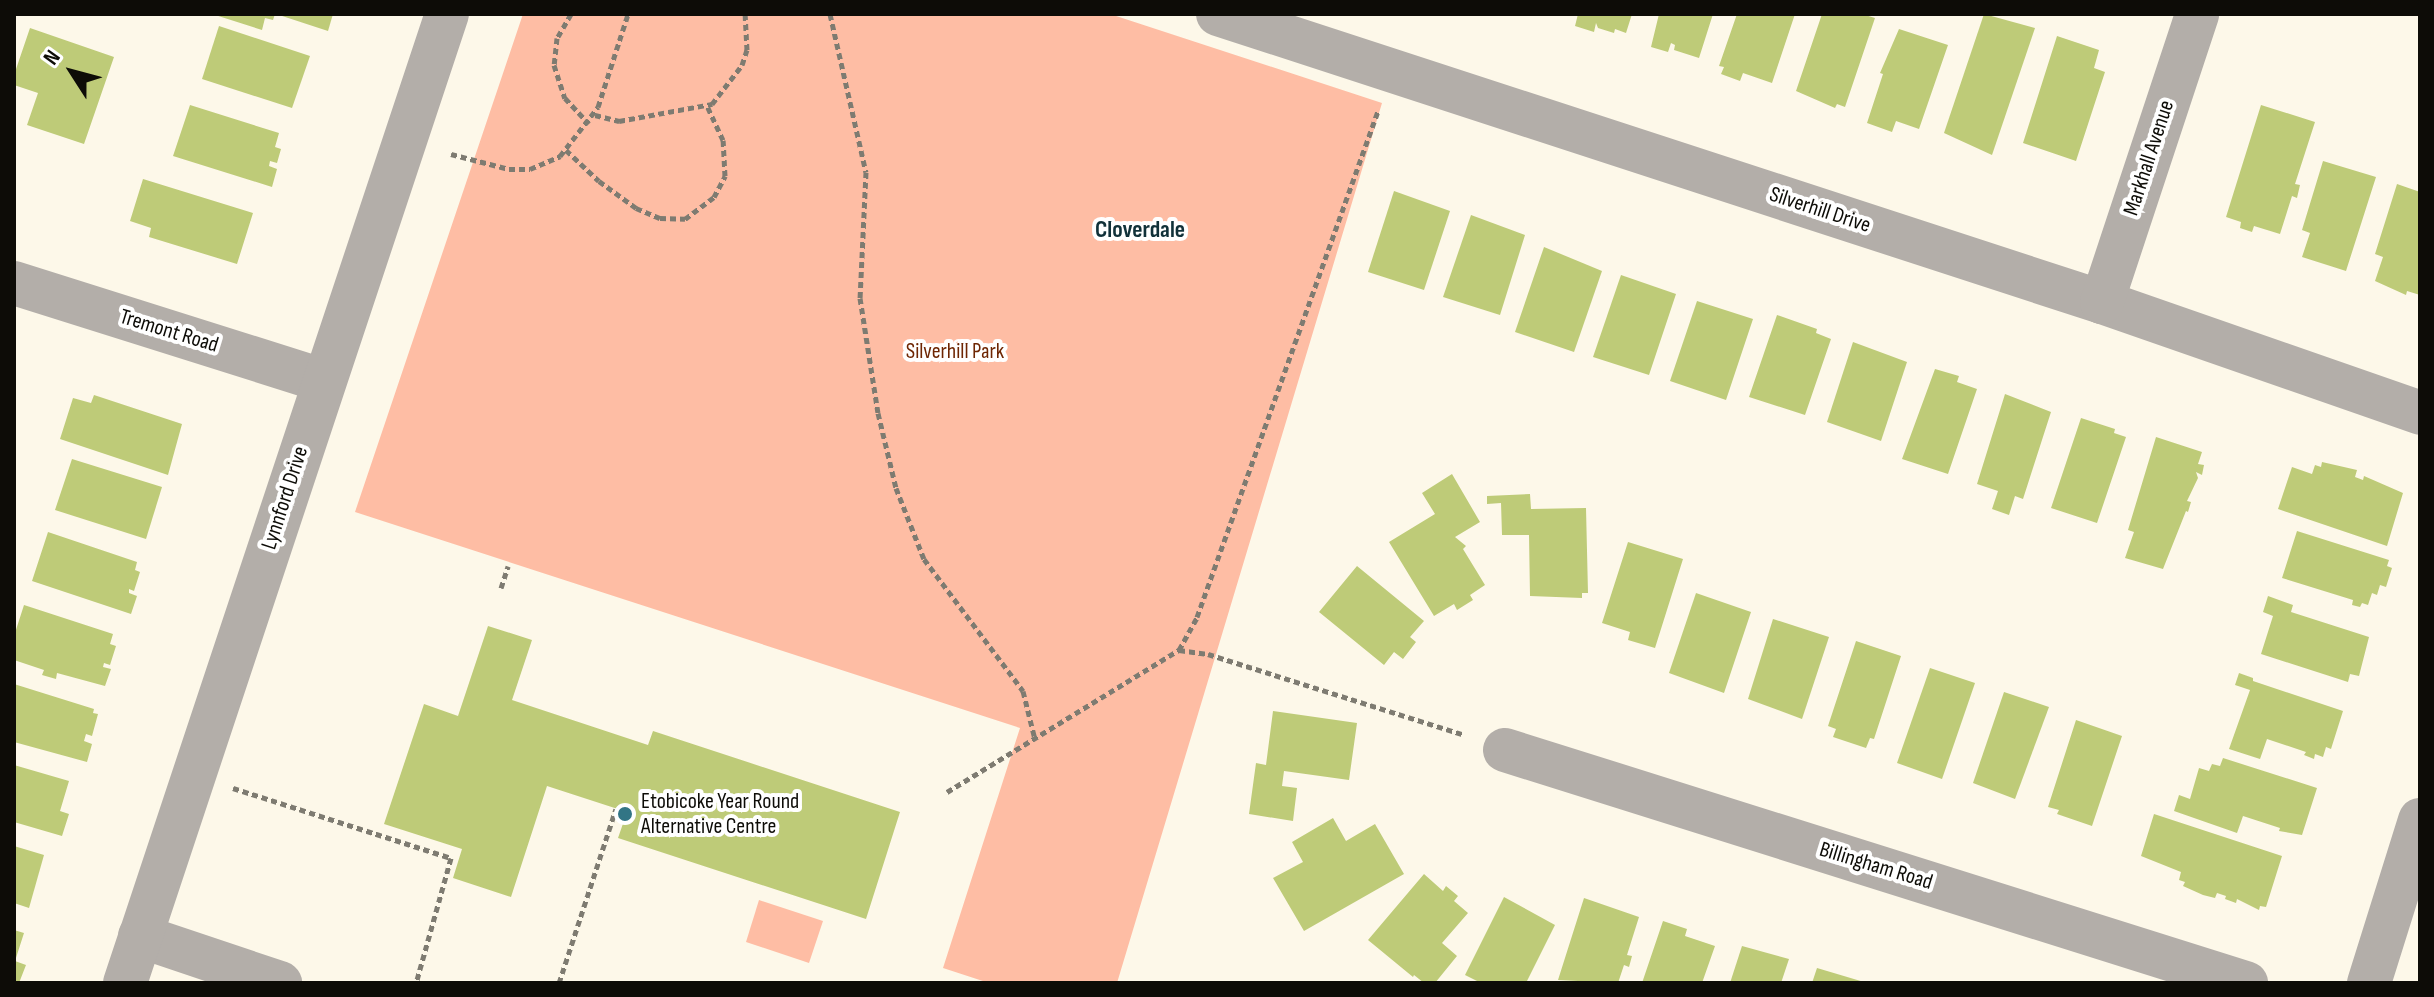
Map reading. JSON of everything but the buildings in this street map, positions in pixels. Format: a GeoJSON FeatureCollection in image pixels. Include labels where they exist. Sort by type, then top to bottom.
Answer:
{"type":"FeatureCollection","features":[{"type":"Feature","properties":{"kind":"street","name":"Lynnford Drive"},"geometry":{"type":"LineString","coordinates":[[125,983],[447,14]]}},
{"type":"Feature","properties":{"kind":"street","name":"Silverhill Drive"},"geometry":{"type":"LineString","coordinates":[[1218,14],[2102,302],[2420,413]]}},
{"type":"Feature","properties":{"kind":"street","name":"Markhall Avenue"},"geometry":{"type":"LineString","coordinates":[[2102,302],[2197,14]]}},
{"type":"Feature","properties":{"kind":"street","name":"Tremont Road"},"geometry":{"type":"LineString","coordinates":[[14,283],[324,381]]}},
{"type":"Feature","properties":{"kind":"street","name":"Billingham Road"},"geometry":{"type":"LineString","coordinates":[[1505,750],[2246,983]]}},
{"type":"Feature","properties":{"kind":"street"},"geometry":{"type":"LineString","coordinates":[[2369,983],[2420,820]]}},
{"type":"Feature","properties":{"kind":"street"},"geometry":{"type":"LineString","coordinates":[[140,936],[280,983]]}},
{"type":"Feature","properties":{"kind":"path"},"geometry":{"type":"LineString","coordinates":[[571,14],[557,38],[554,65],[565,98],[589,124]]}},
{"type":"Feature","properties":{"kind":"path"},"geometry":{"type":"LineString","coordinates":[[451,154],[509,169],[530,169],[566,150],[595,115],[628,14]]}},
{"type":"Feature","properties":{"kind":"path"},"geometry":{"type":"LineString","coordinates":[[595,115],[619,121],[707,106],[719,99],[742,65],[747,50],[745,14]]}},
{"type":"Feature","properties":{"kind":"path"},"geometry":{"type":"LineString","coordinates":[[830,14],[866,172],[860,298],[878,413],[896,488],[924,559],[1023,691],[1035,739]]}},
{"type":"Feature","properties":{"kind":"path"},"geometry":{"type":"LineString","coordinates":[[947,792],[1179,650],[1197,617],[1372,125],[1396,72]]}},
{"type":"Feature","properties":{"kind":"path"},"geometry":{"type":"LineString","coordinates":[[566,150],[599,181],[636,208],[660,218],[685,219],[714,197],[725,176],[723,140],[707,106]]}},
{"type":"Feature","properties":{"kind":"path"},"geometry":{"type":"LineString","coordinates":[[501,588],[508,566]]}},
{"type":"Feature","properties":{"kind":"path"},"geometry":{"type":"LineString","coordinates":[[1179,650],[1208,654],[1505,750]]}},
{"type":"Feature","properties":{"kind":"path"},"geometry":{"type":"LineString","coordinates":[[258,796],[451,858],[416,983]]}},
{"type":"Feature","properties":{"kind":"path"},"geometry":{"type":"LineString","coordinates":[[559,983],[616,809]]}},
{"type":"Feature","properties":{"kind":"green space","name":"Silverhill Park"},"geometry":{"type":"Polygon","coordinates":[[[523,14],[1110,14],[1382,103],[1117,983],[989,983],[943,968],[1020,728],[355,512],[523,14]]]}},
{"type":"Feature","properties":{"kind":"green space"},"geometry":{"type":"Polygon","coordinates":[[[759,900],[823,921],[809,963],[746,942],[759,900]]]}},
{"type":"Feature","properties":{"kind":"place","name":"Etobicoke Year Round Alternative Centre"},"geometry":{"type":"Point","coordinates":[625,814]}},
{"type":"Feature","properties":{"kind":"district","name":"Cloverdale"},"geometry":{"type":"Point","coordinates":[1140,230]}}]}
